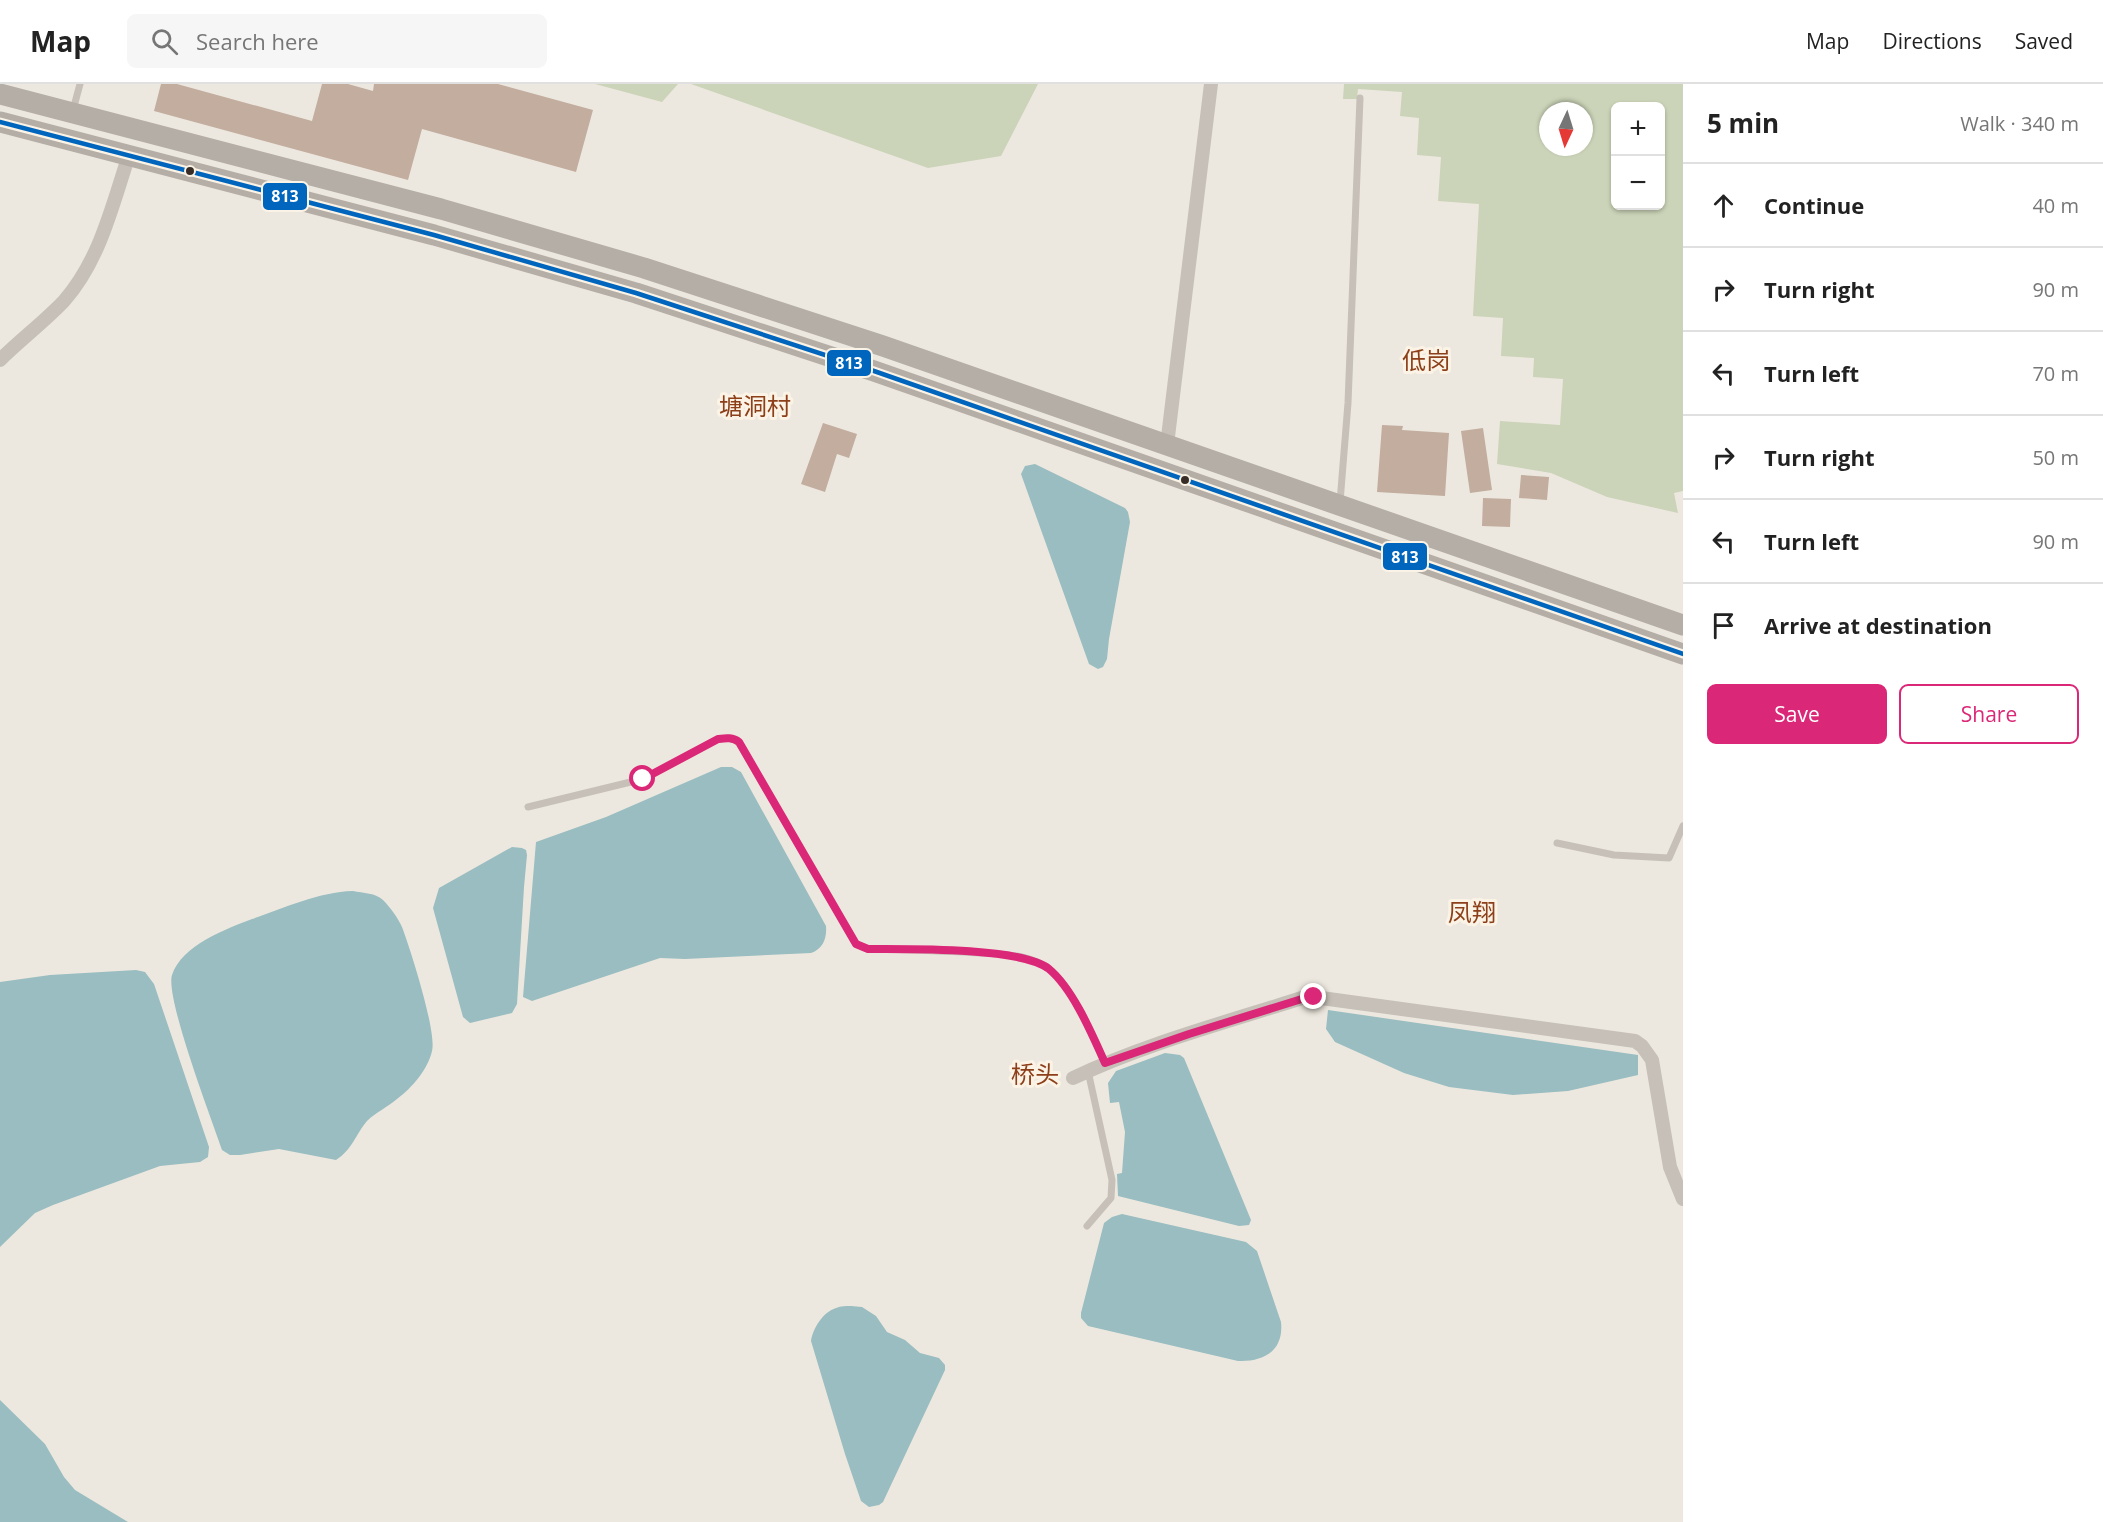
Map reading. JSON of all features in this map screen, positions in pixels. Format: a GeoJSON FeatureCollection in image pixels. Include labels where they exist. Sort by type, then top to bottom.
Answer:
{"type":"FeatureCollection","features":[{"type":"Feature","properties":{"kind":"main road"},"geometry":{"type":"LineString","coordinates":[[0,94],[441,209],[622,261],[778,311],[1683,625]]}},
{"type":"Feature","properties":{"kind":"main road"},"geometry":{"type":"LineString","coordinates":[[0,122],[445,238],[636,293],[759,333],[1683,654]]}},
{"type":"Feature","properties":{"kind":"street"},"geometry":{"type":"LineString","coordinates":[[1167,445],[1211,84]]}},
{"type":"Feature","properties":{"kind":"street"},"geometry":{"type":"LineString","coordinates":[[0,360],[64,301],[83,274],[99,245],[129,155]]}},
{"type":"Feature","properties":{"kind":"street"},"geometry":{"type":"LineString","coordinates":[[1073,1078],[1105,1063],[1189,1034],[1314,997],[1635,1041],[1642,1046],[1652,1060],[1670,1167],[1683,1199]]}},
{"type":"Feature","properties":{"kind":"lane"},"geometry":{"type":"LineString","coordinates":[[72,113],[80,84]]}},
{"type":"Feature","properties":{"kind":"lane"},"geometry":{"type":"LineString","coordinates":[[1339,505],[1348,403],[1360,99]]}},
{"type":"Feature","properties":{"kind":"lane"},"geometry":{"type":"LineString","coordinates":[[528,807],[643,779],[718,739],[736,740],[856,944],[868,949],[999,954],[1035,961],[1056,976],[1067,991],[1091,1030],[1105,1063]]}},
{"type":"Feature","properties":{"kind":"lane"},"geometry":{"type":"LineString","coordinates":[[1557,843],[1614,855],[1669,858],[1683,826]]}},
{"type":"Feature","properties":{"kind":"lane"},"geometry":{"type":"LineString","coordinates":[[1087,1226],[1111,1198],[1112,1180],[1088,1071]]}},
{"type":"Feature","properties":{"kind":"green space"},"geometry":{"type":"Polygon","coordinates":[[[595,84],[678,84],[662,102],[595,84]]]}},
{"type":"Feature","properties":{"kind":"green space"},"geometry":{"type":"Polygon","coordinates":[[[691,84],[1038,84],[1001,156],[928,168],[691,84]]]}},
{"type":"Feature","properties":{"kind":"green space"},"geometry":{"type":"Polygon","coordinates":[[[1344,84],[1683,84],[1683,491],[1674,493],[1678,513],[1607,497],[1551,473],[1497,464],[1500,421],[1560,425],[1563,379],[1533,377],[1534,358],[1501,356],[1503,318],[1473,316],[1479,204],[1438,201],[1441,157],[1417,155],[1419,118],[1400,116],[1402,92],[1358,89],[1357,99],[1343,99],[1344,84]]]}},
{"type":"Feature","properties":{"kind":"water"},"geometry":{"type":"Polygon","coordinates":[[[1035,464],[1125,508],[1128,512],[1130,522],[1107,659],[1103,667],[1098,669],[1089,664],[1021,474],[1025,466],[1035,464]]]}},
{"type":"Feature","properties":{"kind":"water"},"geometry":{"type":"Polygon","coordinates":[[[721,767],[732,767],[741,772],[826,926],[825,939],[821,946],[811,953],[685,959],[660,958],[532,1001],[523,997],[536,842],[606,817],[721,767]]]}},
{"type":"Feature","properties":{"kind":"water"},"geometry":{"type":"Polygon","coordinates":[[[512,847],[526,850],[527,855],[517,1004],[512,1013],[470,1023],[463,1017],[433,908],[439,888],[512,847]]]}},
{"type":"Feature","properties":{"kind":"water"},"geometry":{"type":"Polygon","coordinates":[[[353,891],[380,898],[391,909],[402,927],[431,1027],[432,1051],[427,1065],[408,1089],[367,1121],[350,1147],[336,1160],[279,1149],[230,1155],[222,1150],[175,1008],[172,975],[177,964],[195,947],[218,933],[302,901],[327,894],[353,891]]]}},
{"type":"Feature","properties":{"kind":"water"},"geometry":{"type":"Polygon","coordinates":[[[136,970],[145,972],[154,984],[209,1147],[208,1157],[200,1162],[160,1166],[53,1205],[35,1213],[0,1247],[0,982],[50,975],[136,970]]]}},
{"type":"Feature","properties":{"kind":"water"},"geometry":{"type":"Polygon","coordinates":[[[1328,1010],[1638,1055],[1638,1075],[1568,1091],[1513,1095],[1449,1087],[1404,1073],[1335,1042],[1326,1029],[1328,1010]]]}},
{"type":"Feature","properties":{"kind":"water"},"geometry":{"type":"Polygon","coordinates":[[[1165,1053],[1180,1055],[1184,1058],[1251,1220],[1249,1225],[1239,1226],[1118,1196],[1117,1174],[1122,1173],[1125,1132],[1119,1102],[1110,1103],[1108,1083],[1116,1071],[1165,1053]]]}},
{"type":"Feature","properties":{"kind":"water"},"geometry":{"type":"Polygon","coordinates":[[[1122,1214],[1246,1242],[1257,1251],[1281,1322],[1281,1332],[1276,1347],[1264,1357],[1238,1361],[1088,1326],[1081,1318],[1081,1313],[1104,1223],[1122,1214]]]}},
{"type":"Feature","properties":{"kind":"water"},"geometry":{"type":"Polygon","coordinates":[[[838,1307],[862,1307],[876,1316],[887,1332],[905,1340],[920,1353],[939,1358],[945,1365],[945,1370],[883,1502],[869,1507],[861,1501],[811,1341],[816,1326],[827,1313],[838,1307]]]}},
{"type":"Feature","properties":{"kind":"water"},"geometry":{"type":"Polygon","coordinates":[[[0,1400],[45,1444],[64,1477],[75,1490],[128,1522],[0,1522],[0,1400]]]}},
{"type":"Feature","properties":{"kind":"building"},"geometry":{"type":"Polygon","coordinates":[[[161,84],[177,84],[312,121],[322,84],[348,84],[373,91],[374,84],[498,84],[593,110],[576,172],[422,129],[408,180],[154,111],[161,84]]]}},
{"type":"Feature","properties":{"kind":"building"},"geometry":{"type":"Polygon","coordinates":[[[823,423],[857,434],[849,458],[837,454],[825,492],[801,484],[823,423]]]}},
{"type":"Feature","properties":{"kind":"building"},"geometry":{"type":"Polygon","coordinates":[[[1382,425],[1403,426],[1402,430],[1449,433],[1445,496],[1377,492],[1382,425]]]}},
{"type":"Feature","properties":{"kind":"building"},"geometry":{"type":"Polygon","coordinates":[[[1483,428],[1492,490],[1470,493],[1461,431],[1483,428]]]}},
{"type":"Feature","properties":{"kind":"building"},"geometry":{"type":"Polygon","coordinates":[[[1521,475],[1549,477],[1547,500],[1519,498],[1521,475]]]}},
{"type":"Feature","properties":{"kind":"building"},"geometry":{"type":"Polygon","coordinates":[[[1483,498],[1511,499],[1510,527],[1482,526],[1483,498]]]}},
{"type":"Feature","properties":{"kind":"transit line","name":"813"},"geometry":{"type":"LineString","coordinates":[[0,122],[434,235],[636,293],[874,371],[1683,654]]}},
{"type":"Feature","properties":{"kind":"district","name":"低岗"},"geometry":{"type":"Point","coordinates":[1426,359]}},
{"type":"Feature","properties":{"kind":"district","name":"塘洞村"},"geometry":{"type":"Point","coordinates":[755,405]}},
{"type":"Feature","properties":{"kind":"district","name":"凤翔"},"geometry":{"type":"Point","coordinates":[1472,911]}},
{"type":"Feature","properties":{"kind":"district","name":"桥头"},"geometry":{"type":"Point","coordinates":[1035,1073]}},
{"type":"Feature","properties":{"kind":"route"},"geometry":{"type":"LineString","coordinates":[[643,779],[718,739],[736,740],[856,944],[868,949],[999,954],[1035,961],[1056,976],[1067,991],[1091,1030],[1105,1063],[1189,1034],[1314,997]]}}]}
